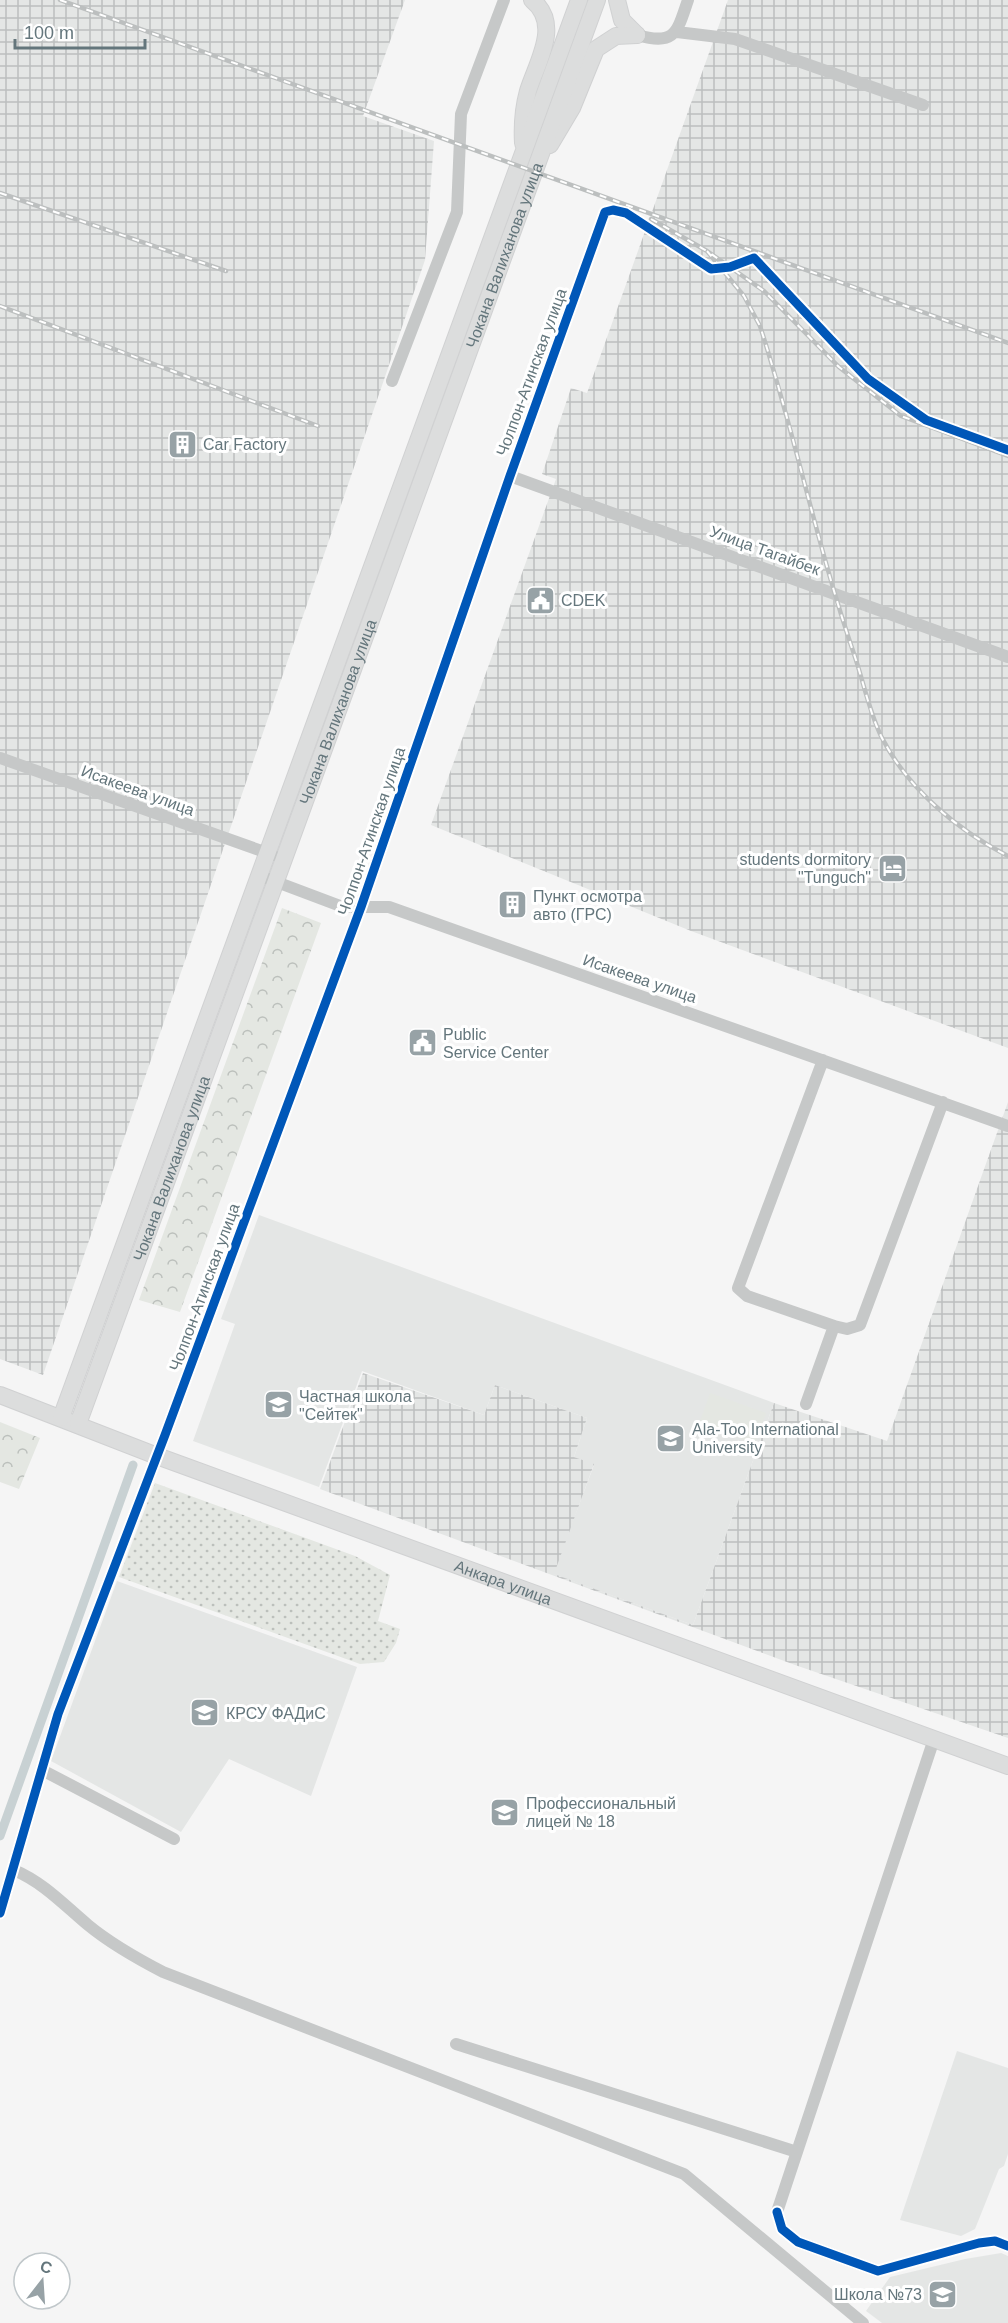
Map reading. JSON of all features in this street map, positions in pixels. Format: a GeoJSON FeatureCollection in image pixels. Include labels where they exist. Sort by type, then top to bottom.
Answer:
{"type":"FeatureCollection","features":[{"type":"Feature","properties":{"kind":"main road"},"geometry":{"type":"LineString","coordinates":[[531,156],[524,108],[547,34],[547,21],[543,11],[532,0]]}},
{"type":"Feature","properties":{"kind":"main road","name":"Чокана Валиханова улица"},"geometry":{"type":"LineString","coordinates":[[78,1424],[373,614],[531,156],[579,0]]}},
{"type":"Feature","properties":{"kind":"main road","name":"Чокана Валиханова улица"},"geometry":{"type":"LineString","coordinates":[[61,1418],[355,607],[531,156],[597,0]]}},
{"type":"Feature","properties":{"kind":"main road"},"geometry":{"type":"LineString","coordinates":[[617,0],[622,20],[637,35]]}},
{"type":"Feature","properties":{"kind":"main road"},"geometry":{"type":"LineString","coordinates":[[531,156],[564,124],[596,49],[616,36],[637,35]]}},
{"type":"Feature","properties":{"kind":"main road"},"geometry":{"type":"LineString","coordinates":[[355,607],[373,614]]}},
{"type":"Feature","properties":{"kind":"main road"},"geometry":{"type":"LineString","coordinates":[[175,1108],[191,1114]]}},
{"type":"Feature","properties":{"kind":"main road","name":"Анкара улица"},"geometry":{"type":"LineString","coordinates":[[0,1395],[157,1456],[1008,1766]]}},
{"type":"Feature","properties":{"kind":"street"},"geometry":{"type":"LineString","coordinates":[[392,381],[457,212],[461,114],[504,0]]}},
{"type":"Feature","properties":{"kind":"street"},"geometry":{"type":"LineString","coordinates":[[637,35],[655,40],[666,39],[677,32],[688,0]]}},
{"type":"Feature","properties":{"kind":"street"},"geometry":{"type":"LineString","coordinates":[[677,32],[735,39],[923,105]]}},
{"type":"Feature","properties":{"kind":"street","name":"Чолпон-Атинская улица"},"geometry":{"type":"LineString","coordinates":[[0,1913],[58,1714],[157,1456],[361,907],[510,476],[605,212],[613,210],[626,213],[711,269],[730,267],[754,258],[868,379],[926,420],[1008,450]]}},
{"type":"Feature","properties":{"kind":"street","name":"Улица Тагайбек"},"geometry":{"type":"LineString","coordinates":[[510,476],[1008,657]]}},
{"type":"Feature","properties":{"kind":"street","name":"Исакеева улица"},"geometry":{"type":"LineString","coordinates":[[0,758],[284,859]]}},
{"type":"Feature","properties":{"kind":"street","name":"Исакеева улица"},"geometry":{"type":"LineString","coordinates":[[258,875],[338,905],[389,907],[1008,1126]]}},
{"type":"Feature","properties":{"kind":"street"},"geometry":{"type":"LineString","coordinates":[[823,1060],[738,1288],[747,1296],[834,1326],[847,1329],[860,1325],[943,1102]]}},
{"type":"Feature","properties":{"kind":"street"},"geometry":{"type":"LineString","coordinates":[[806,1404],[834,1326]]}},
{"type":"Feature","properties":{"kind":"street"},"geometry":{"type":"LineString","coordinates":[[934,1739],[777,2212],[782,2229],[798,2242],[878,2271],[979,2243],[994,2241],[1008,2246]]}},
{"type":"Feature","properties":{"kind":"street"},"geometry":{"type":"LineString","coordinates":[[42,1770],[174,1839]]}},
{"type":"Feature","properties":{"kind":"street"},"geometry":{"type":"LineString","coordinates":[[10,1880],[36,1879],[90,1926],[129,1954],[162,1972],[684,2174],[863,2323]]}},
{"type":"Feature","properties":{"kind":"street"},"geometry":{"type":"LineString","coordinates":[[456,2044],[797,2152]]}},
{"type":"Feature","properties":{"kind":"shaded area"},"geometry":{"type":"Polygon","coordinates":[[[0,0],[405,0],[363,116],[434,141],[425,260],[43,1375],[0,1359],[0,0]]]}},
{"type":"Feature","properties":{"kind":"shaded area"},"geometry":{"type":"Polygon","coordinates":[[[728,0],[1008,0],[1008,1048],[691,931],[431,825],[556,479],[542,474],[571,388],[587,393],[728,0]]]}},
{"type":"Feature","properties":{"kind":"shaded area"},"geometry":{"type":"Polygon","coordinates":[[[1008,1102],[1008,1738],[795,1665],[320,1489],[363,1373],[484,1415],[495,1385],[587,1418],[574,1457],[594,1464],[554,1574],[693,1625],[774,1403],[887,1441],[1008,1102]]]}},
{"type":"Feature","properties":{"kind":"shaded area","name":"Ala-Too International University"},"geometry":{"type":"Polygon","coordinates":[[[259,1215],[774,1403],[693,1625],[553,1574],[594,1465],[574,1457],[587,1418],[495,1385],[484,1415],[362,1371],[319,1487],[193,1441],[235,1324],[221,1319],[259,1215]]]}},
{"type":"Feature","properties":{"kind":"shaded area","name":"КРСУ ФАДиС"},"geometry":{"type":"Polygon","coordinates":[[[117,1581],[357,1667],[311,1796],[229,1759],[181,1832],[51,1761],[117,1581]]]}},
{"type":"Feature","properties":{"kind":"shaded area"},"geometry":{"type":"Polygon","coordinates":[[[957,2051],[1008,2068],[1008,2154],[1004,2166],[999,2169],[975,2229],[961,2236],[900,2220],[957,2051]]]}},
{"type":"Feature","properties":{"kind":"shaded area","name":"Школа №73"},"geometry":{"type":"Polygon","coordinates":[[[1001,2253],[1008,2256],[1008,2323],[882,2323],[866,2311],[890,2277],[1001,2253]]]}},
{"type":"Feature","properties":{"kind":"green space"},"geometry":{"type":"Polygon","coordinates":[[[282,908],[321,923],[180,1312],[139,1300],[282,908]]]}},
{"type":"Feature","properties":{"kind":"green space"},"geometry":{"type":"Polygon","coordinates":[[[710,1393],[766,1413],[755,1444],[699,1424],[710,1393]]]}},
{"type":"Feature","properties":{"kind":"green space"},"geometry":{"type":"Polygon","coordinates":[[[0,1422],[40,1438],[19,1489],[0,1482],[0,1422]]]}},
{"type":"Feature","properties":{"kind":"green space"},"geometry":{"type":"Polygon","coordinates":[[[155,1483],[355,1556],[390,1575],[378,1621],[400,1629],[396,1643],[384,1662],[360,1664],[119,1577],[155,1483]]]}},
{"type":"Feature","properties":{"kind":"waterway"},"geometry":{"type":"LineString","coordinates":[[0,1836],[133,1465]]}},
{"type":"Feature","properties":{"kind":"railway"},"geometry":{"type":"LineString","coordinates":[[60,0],[1008,343]]}},
{"type":"Feature","properties":{"kind":"railway"},"geometry":{"type":"LineString","coordinates":[[0,193],[226,271]]}},
{"type":"Feature","properties":{"kind":"railway"},"geometry":{"type":"LineString","coordinates":[[651,219],[707,251],[764,291],[839,367],[901,416],[1008,456]]}},
{"type":"Feature","properties":{"kind":"railway"},"geometry":{"type":"LineString","coordinates":[[707,251],[744,296],[760,326],[841,613],[881,736],[905,773],[935,806],[970,834],[1008,856]]}},
{"type":"Feature","properties":{"kind":"railway"},"geometry":{"type":"LineString","coordinates":[[0,306],[318,426]]}},
{"type":"Feature","properties":{"kind":"cycle path"},"geometry":{"type":"LineString","coordinates":[[0,1913],[58,1714],[165,1435],[361,907],[510,476],[605,212],[613,210],[626,213],[711,269],[730,267],[754,258],[868,379],[926,420],[1008,450]]}},
{"type":"Feature","properties":{"kind":"cycle path"},"geometry":{"type":"LineString","coordinates":[[777,2212],[782,2229],[798,2242],[878,2271],[979,2243],[995,2241],[1008,2246]]}},
{"type":"Feature","properties":{"kind":"place","name":"Car Factory"},"geometry":{"type":"Point","coordinates":[182,444]}},
{"type":"Feature","properties":{"kind":"place","name":"CDEK"},"geometry":{"type":"Point","coordinates":[540,600]}},
{"type":"Feature","properties":{"kind":"place","name":"students dormitory \"Tunguch\""},"geometry":{"type":"Point","coordinates":[892,868]}},
{"type":"Feature","properties":{"kind":"place","name":"Пункт осмотра авто (ГРС)"},"geometry":{"type":"Point","coordinates":[512,905]}},
{"type":"Feature","properties":{"kind":"place","name":"Public Service Center"},"geometry":{"type":"Point","coordinates":[422,1043]}},
{"type":"Feature","properties":{"kind":"place","name":"Частная школа \"Сейтек\""},"geometry":{"type":"Point","coordinates":[278,1405]}},
{"type":"Feature","properties":{"kind":"place","name":"Ala-Too International University"},"geometry":{"type":"Point","coordinates":[671,1438]}},
{"type":"Feature","properties":{"kind":"place","name":"КРСУ ФАДиС"},"geometry":{"type":"Point","coordinates":[205,1713]}},
{"type":"Feature","properties":{"kind":"place","name":"Профессиональный лицей № 18"},"geometry":{"type":"Point","coordinates":[505,1812]}},
{"type":"Feature","properties":{"kind":"place","name":"Школа №73"},"geometry":{"type":"Point","coordinates":[943,2294]}}]}
